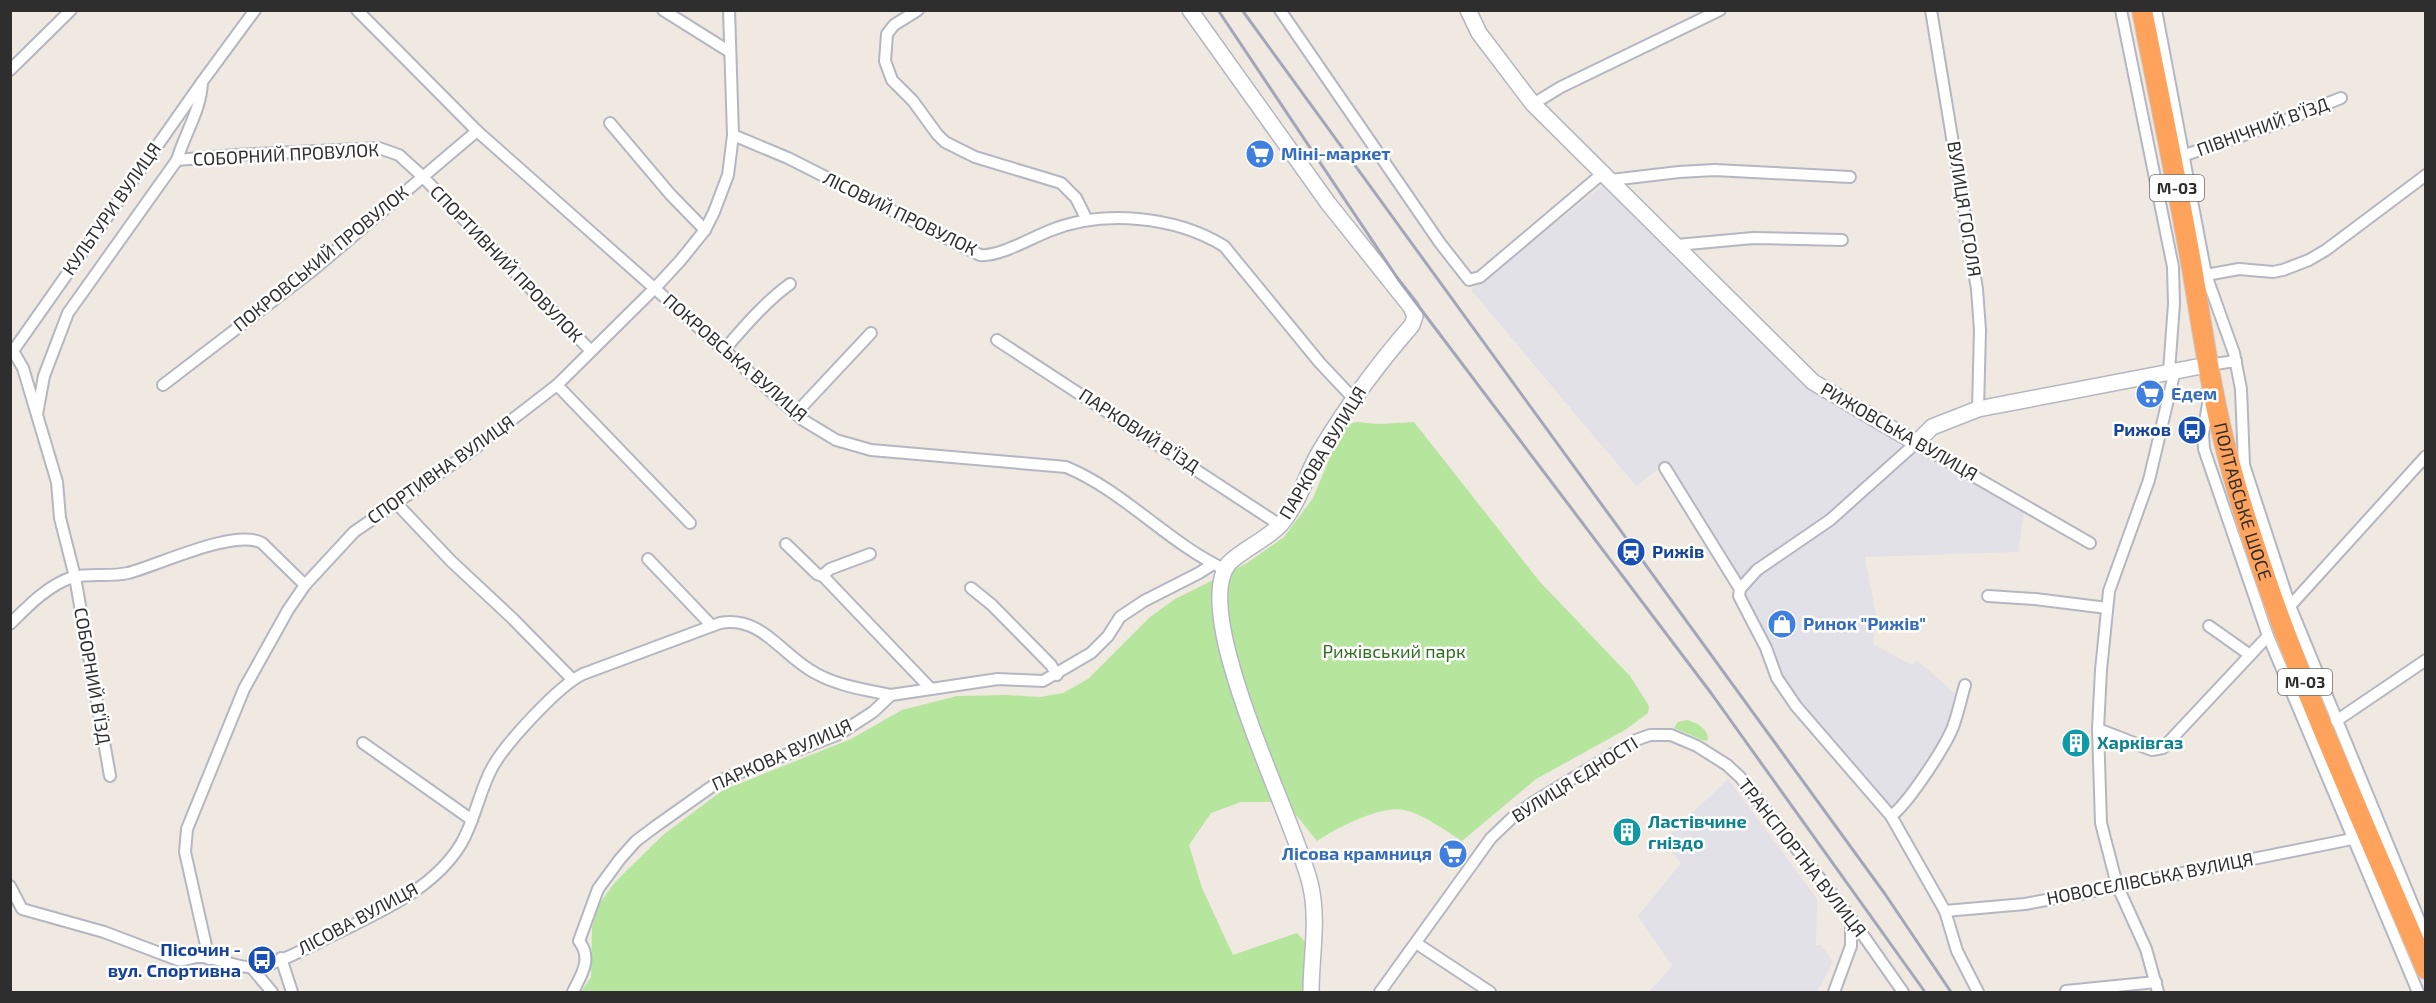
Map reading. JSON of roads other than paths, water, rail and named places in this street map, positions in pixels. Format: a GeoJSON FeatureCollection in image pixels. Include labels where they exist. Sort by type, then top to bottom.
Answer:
{"type":"FeatureCollection","features":[{"type":"Feature","properties":{"kind":"highway","name":"ПОЛТАВСЬКЕ ШОСЕ"},"geometry":{"type":"LineString","coordinates":[[2142,10],[2192,268],[2211,386],[2228,460],[2276,608],[2307,688],[2426,969]]}},
{"type":"Feature","properties":{"kind":"street"},"geometry":{"type":"LineString","coordinates":[[10,70],[71,10]]}},
{"type":"Feature","properties":{"kind":"street","name":"КУЛЬТУРИ ВУЛИЦЯ"},"geometry":{"type":"LineString","coordinates":[[75,577],[60,518],[57,482],[23,368],[11,351],[255,10]]}},
{"type":"Feature","properties":{"kind":"street","name":"ПОКРОВСЬКА ВУЛИЦЯ"},"geometry":{"type":"LineString","coordinates":[[357,10],[477,131],[796,413],[836,440],[871,450],[1066,467],[1090,477],[1218,566]]}},
{"type":"Feature","properties":{"kind":"street"},"geometry":{"type":"LineString","coordinates":[[663,10],[730,52]]}},
{"type":"Feature","properties":{"kind":"street","name":"СПОРТИВНА ВУЛИЦЯ"},"geometry":{"type":"LineString","coordinates":[[209,959],[185,852],[187,829],[244,689],[288,610],[305,585],[354,532],[470,452],[557,385],[681,261],[705,230],[722,194],[730,165],[733,135],[729,10]]}},
{"type":"Feature","properties":{"kind":"street"},"geometry":{"type":"LineString","coordinates":[[918,10],[894,25],[887,34],[885,61],[892,80],[913,101],[945,142],[975,157],[1060,183],[1076,198],[1087,220]]}},
{"type":"Feature","properties":{"kind":"street","name":"ПАРКОВА ВУЛИЦЯ"},"geometry":{"type":"LineString","coordinates":[[573,993],[586,961],[585,950],[579,941],[588,923],[593,900],[607,876],[636,841],[701,792],[721,780],[839,734],[873,712],[891,695],[998,679],[1043,681],[1057,675],[1091,653],[1108,636],[1120,617],[1144,601],[1237,556],[1272,532],[1293,509],[1316,458],[1353,398],[1412,325],[1415,316],[1411,307],[1328,203],[1190,10]]}},
{"type":"Feature","properties":{"kind":"street"},"geometry":{"type":"LineString","coordinates":[[1280,10],[1440,243],[1469,280],[1480,277],[1607,176],[1715,170],[1850,177]]}},
{"type":"Feature","properties":{"kind":"street","name":"РИЖОВСЬКА ВУЛИЦЯ"},"geometry":{"type":"LineString","coordinates":[[1468,10],[1479,33],[1533,104],[1813,382],[2090,543]]}},
{"type":"Feature","properties":{"kind":"street"},"geometry":{"type":"LineString","coordinates":[[1533,104],[1561,87],[1720,10]]}},
{"type":"Feature","properties":{"kind":"street","name":"ВУЛИЦЯ ГОГОЛЯ"},"geometry":{"type":"LineString","coordinates":[[1931,10],[1977,289],[1980,330],[1978,409]]}},
{"type":"Feature","properties":{"kind":"street"},"geometry":{"type":"LineString","coordinates":[[2066,991],[2157,987],[2146,948],[2117,885],[2101,823],[2098,729],[2109,591],[2149,480],[2172,370],[2174,304],[2173,267],[2121,10]]}},
{"type":"Feature","properties":{"kind":"street"},"geometry":{"type":"LineString","coordinates":[[2156,10],[2206,275],[2236,361],[2241,389],[2244,465],[2290,606],[2426,937]]}},
{"type":"Feature","properties":{"kind":"street","name":"КУЛЬТУРИ ВУЛИЦЯ"},"geometry":{"type":"LineString","coordinates":[[37,418],[44,376],[68,313],[177,160],[184,138],[201,102],[202,82]]}},
{"type":"Feature","properties":{"kind":"street","name":"ПІВНІЧНИЙ В’ЇЗД"},"geometry":{"type":"LineString","coordinates":[[2185,155],[2276,124],[2341,98]]}},
{"type":"Feature","properties":{"kind":"street"},"geometry":{"type":"LineString","coordinates":[[610,123],[670,194],[705,230]]}},
{"type":"Feature","properties":{"kind":"street","name":"ПОКРОВСЬКИЙ ПРОВУЛОК"},"geometry":{"type":"LineString","coordinates":[[163,385],[373,221],[422,176],[477,131]]}},
{"type":"Feature","properties":{"kind":"street","name":"ЛІСОВИЙ ПРОВУЛОК"},"geometry":{"type":"LineString","coordinates":[[733,135],[788,158],[980,255],[993,254],[1060,226],[1087,220],[1159,222],[1199,233],[1224,246],[1320,363],[1353,398]]}},
{"type":"Feature","properties":{"kind":"street","name":"СОБОРНИЙ ПРОВУЛОК"},"geometry":{"type":"LineString","coordinates":[[177,160],[235,154],[382,148],[399,155],[422,176]]}},
{"type":"Feature","properties":{"kind":"street"},"geometry":{"type":"LineString","coordinates":[[2206,275],[2240,269],[2273,272],[2309,260],[2326,250],[2426,175]]}},
{"type":"Feature","properties":{"kind":"street","name":"СПОРТИВНИЙ ПРОВУЛОК"},"geometry":{"type":"LineString","coordinates":[[422,176],[591,351]]}},
{"type":"Feature","properties":{"kind":"street"},"geometry":{"type":"LineString","coordinates":[[1677,245],[1753,238],[1842,240]]}},
{"type":"Feature","properties":{"kind":"street"},"geometry":{"type":"LineString","coordinates":[[724,350],[758,311],[790,284]]}},
{"type":"Feature","properties":{"kind":"street"},"geometry":{"type":"LineString","coordinates":[[796,413],[871,333]]}},
{"type":"Feature","properties":{"kind":"street","name":"ПАРКОВИЙ В’ЇЗД"},"geometry":{"type":"LineString","coordinates":[[997,340],[1280,525]]}},
{"type":"Feature","properties":{"kind":"street"},"geometry":{"type":"LineString","coordinates":[[1978,993],[1957,951],[1946,911],[1891,816],[1796,706],[1777,678],[1766,648],[1739,596],[1740,589],[1756,570],[1830,520],[1932,427],[1978,409],[2172,370],[2236,361]]}},
{"type":"Feature","properties":{"kind":"street"},"geometry":{"type":"LineString","coordinates":[[557,385],[690,523]]}},
{"type":"Feature","properties":{"kind":"street"},"geometry":{"type":"LineString","coordinates":[[2211,386],[2203,434],[2204,449],[2268,636],[2418,993]]}},
{"type":"Feature","properties":{"kind":"street"},"geometry":{"type":"LineString","coordinates":[[2290,606],[2426,456]]}},
{"type":"Feature","properties":{"kind":"street"},"geometry":{"type":"LineString","coordinates":[[1665,468],[1740,589]]}},
{"type":"Feature","properties":{"kind":"street"},"geometry":{"type":"LineString","coordinates":[[397,504],[451,561],[572,679]]}},
{"type":"Feature","properties":{"kind":"street"},"geometry":{"type":"LineString","coordinates":[[10,624],[43,594],[75,577],[120,575],[212,545],[245,538],[262,543],[305,585]]}},
{"type":"Feature","properties":{"kind":"street"},"geometry":{"type":"LineString","coordinates":[[786,544],[817,574],[822,576],[930,688]]}},
{"type":"Feature","properties":{"kind":"street"},"geometry":{"type":"LineString","coordinates":[[822,576],[830,569],[870,554]]}},
{"type":"Feature","properties":{"kind":"street"},"geometry":{"type":"LineString","coordinates":[[648,559],[712,626]]}},
{"type":"Feature","properties":{"kind":"street"},"geometry":{"type":"LineString","coordinates":[[1218,566],[1218,595],[1233,674],[1244,709],[1300,849],[1312,890],[1315,926],[1311,993]]}},
{"type":"Feature","properties":{"kind":"street","name":"СОБОРНИЙ В’ЇЗД"},"geometry":{"type":"LineString","coordinates":[[75,577],[110,776]]}},
{"type":"Feature","properties":{"kind":"street"},"geometry":{"type":"LineString","coordinates":[[971,588],[992,605],[1051,665],[1057,675]]}},
{"type":"Feature","properties":{"kind":"street"},"geometry":{"type":"LineString","coordinates":[[1988,596],[2107,608]]}},
{"type":"Feature","properties":{"kind":"street","name":"ЛІСОВА ВУЛИЦЯ"},"geometry":{"type":"LineString","coordinates":[[10,886],[22,909],[104,932],[178,960],[186,961],[199,957],[233,966],[267,965],[371,915],[421,886],[455,853],[472,820],[492,768],[503,751],[572,679],[712,626],[736,621],[752,625],[815,674],[860,689],[891,695]]}},
{"type":"Feature","properties":{"kind":"street"},"geometry":{"type":"LineString","coordinates":[[2209,626],[2250,655]]}},
{"type":"Feature","properties":{"kind":"street"},"geometry":{"type":"LineString","coordinates":[[2098,729],[2152,750],[2160,749],[2268,636]]}},
{"type":"Feature","properties":{"kind":"street"},"geometry":{"type":"LineString","coordinates":[[2336,721],[2426,660]]}},
{"type":"Feature","properties":{"kind":"street"},"geometry":{"type":"LineString","coordinates":[[1891,816],[1901,810],[1911,796],[1953,728],[1965,685]]}},
{"type":"Feature","properties":{"kind":"street","name":"ТРАНСПОРТНА ВУЛИЦЯ"},"geometry":{"type":"LineString","coordinates":[[1650,735],[1671,735],[1688,742],[1727,765],[1851,918],[1903,993]]}},
{"type":"Feature","properties":{"kind":"street","name":"ВУЛИЦЯ ЄДНОСТІ"},"geometry":{"type":"LineString","coordinates":[[1380,993],[1491,838],[1504,824],[1533,802],[1636,740],[1650,735]]}},
{"type":"Feature","properties":{"kind":"street"},"geometry":{"type":"LineString","coordinates":[[363,743],[472,820]]}},
{"type":"Feature","properties":{"kind":"street","name":"НОВОСЕЛІВСЬКА ВУЛИЦЯ"},"geometry":{"type":"LineString","coordinates":[[1946,911],[2025,904],[2352,839]]}},
{"type":"Feature","properties":{"kind":"street"},"geometry":{"type":"LineString","coordinates":[[1834,993],[1851,946],[1851,918]]}},
{"type":"Feature","properties":{"kind":"street"},"geometry":{"type":"LineString","coordinates":[[1416,943],[1490,993]]}},
{"type":"Feature","properties":{"kind":"street"},"geometry":{"type":"LineString","coordinates":[[281,958],[292,993]]}},
{"type":"Feature","properties":{"kind":"street"},"geometry":{"type":"LineString","coordinates":[[251,967],[272,993]]}},
{"type":"Feature","properties":{"kind":"railway"},"geometry":{"type":"LineString","coordinates":[[1218,10],[1398,279],[1711,693],[1925,992]]}},
{"type":"Feature","properties":{"kind":"railway"},"geometry":{"type":"LineString","coordinates":[[1242,10],[1885,894],[1951,992]]}},
{"type":"Feature","properties":{"kind":"place","name":"Міні-маркет"},"geometry":{"type":"Point","coordinates":[1260,154]}},
{"type":"Feature","properties":{"kind":"place","name":"Едем"},"geometry":{"type":"Point","coordinates":[2150,394]}},
{"type":"Feature","properties":{"kind":"place","name":"Рижов"},"geometry":{"type":"Point","coordinates":[2192,430]}},
{"type":"Feature","properties":{"kind":"place","name":"Рижів"},"geometry":{"type":"Point","coordinates":[1631,552]}},
{"type":"Feature","properties":{"kind":"place","name":"Ринок \"Рижів\""},"geometry":{"type":"Point","coordinates":[1782,624]}},
{"type":"Feature","properties":{"kind":"place","name":"Харківгаз"},"geometry":{"type":"Point","coordinates":[2076,743]}},
{"type":"Feature","properties":{"kind":"place","name":"Ластівчине гніздо"},"geometry":{"type":"Point","coordinates":[1627,832]}},
{"type":"Feature","properties":{"kind":"place","name":"Лісова крамниця"},"geometry":{"type":"Point","coordinates":[1453,854]}},
{"type":"Feature","properties":{"kind":"place","name":"Пісочин - вул. Спортивна"},"geometry":{"type":"Point","coordinates":[262,960]}},
{"type":"Feature","properties":{"kind":"park label","name":"Рижівський парк"},"geometry":{"type":"Point","coordinates":[1394,652]}}]}
